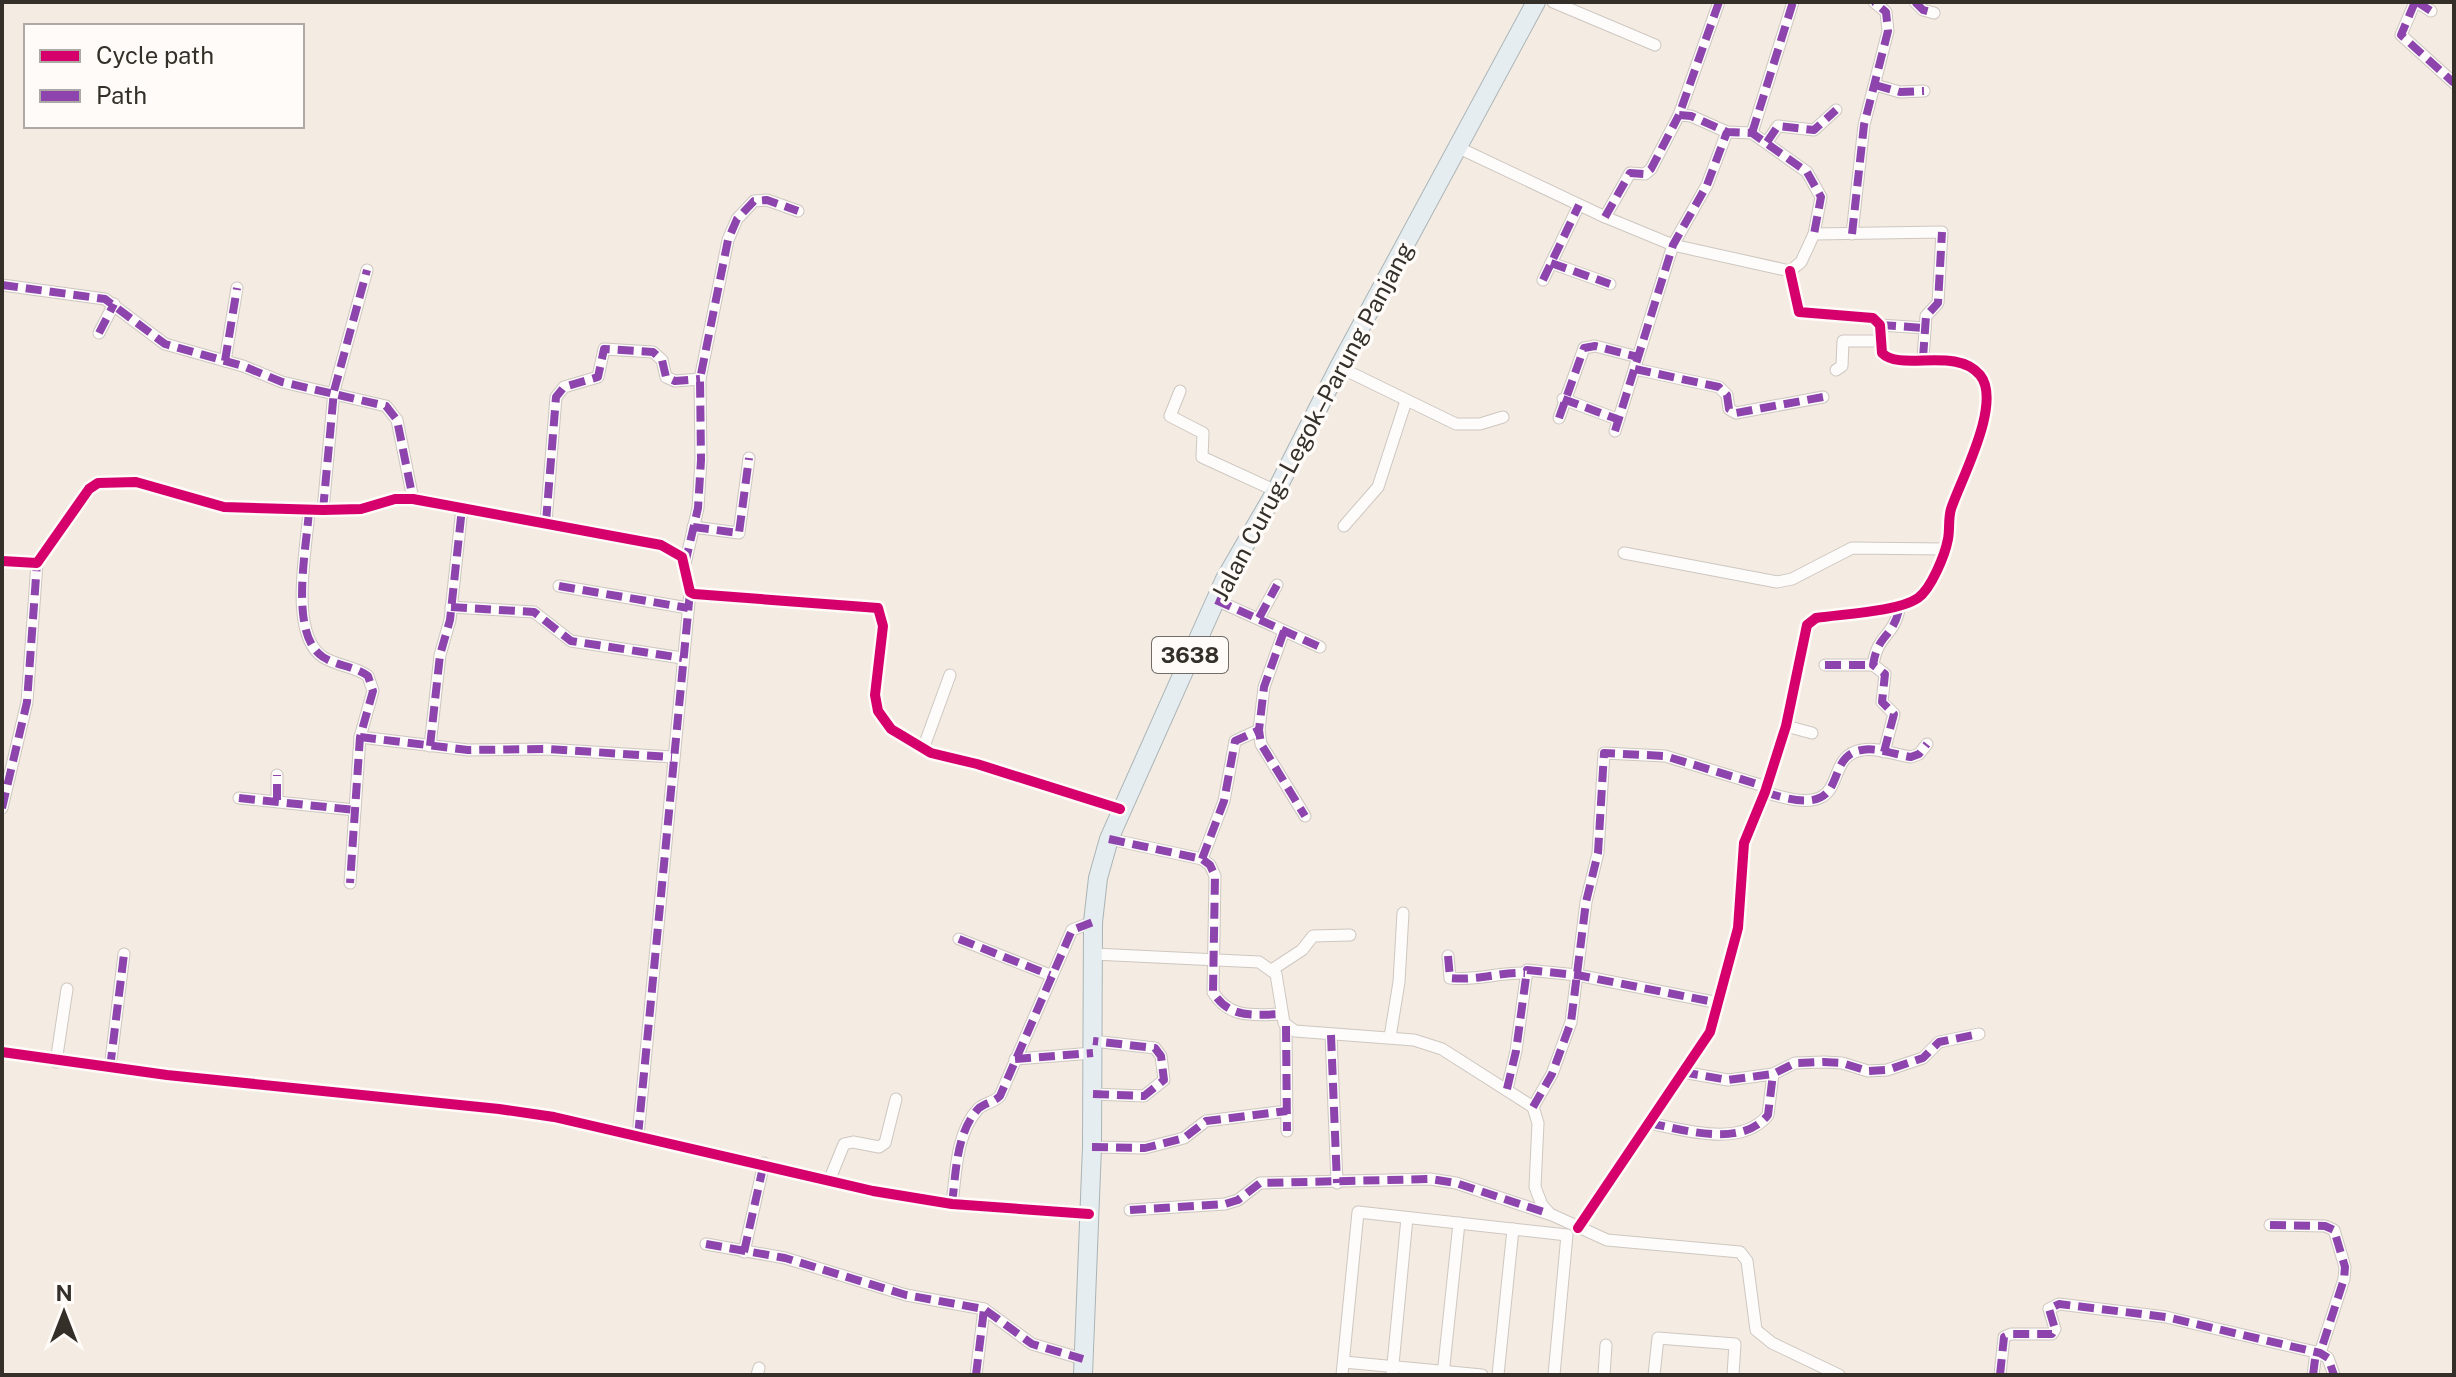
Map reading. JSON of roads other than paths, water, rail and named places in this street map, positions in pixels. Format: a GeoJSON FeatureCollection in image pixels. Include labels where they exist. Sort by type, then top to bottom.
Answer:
{"type":"FeatureCollection","features":[{"type":"Feature","properties":{"kind":"main road","name":"Jalan Curug–Legok–Parung Panjang"},"geometry":{"type":"LineString","coordinates":[[1083,1367],[1092,1147],[1093,922],[1098,878],[1109,839],[1216,600],[1536,2]]}},
{"type":"Feature","properties":{"kind":"street"},"geometry":{"type":"LineString","coordinates":[[1553,2],[1655,45]]}},
{"type":"Feature","properties":{"kind":"street"},"geometry":{"type":"LineString","coordinates":[[1605,217],[1630,173],[1645,174],[1651,169],[1679,115],[1719,2]]}},
{"type":"Feature","properties":{"kind":"street"},"geometry":{"type":"LineString","coordinates":[[1752,133],[1793,2]]}},
{"type":"Feature","properties":{"kind":"street"},"geometry":{"type":"LineString","coordinates":[[1915,2],[1923,10],[1934,13]]}},
{"type":"Feature","properties":{"kind":"street"},"geometry":{"type":"LineString","coordinates":[[2431,11],[2416,2],[2401,35],[2454,83]]}},
{"type":"Feature","properties":{"kind":"street"},"geometry":{"type":"LineString","coordinates":[[1852,234],[1864,125],[1888,31],[1880,3]]}},
{"type":"Feature","properties":{"kind":"street"},"geometry":{"type":"LineString","coordinates":[[1875,85],[1900,92],[1924,91]]}},
{"type":"Feature","properties":{"kind":"street"},"geometry":{"type":"LineString","coordinates":[[1767,142],[1778,126],[1814,130],[1836,110]]}},
{"type":"Feature","properties":{"kind":"street"},"geometry":{"type":"LineString","coordinates":[[1679,115],[1691,116],[1727,132],[1752,133],[1800,165],[1814,181],[1821,197],[1814,234],[1801,262],[1790,271]]}},
{"type":"Feature","properties":{"kind":"street"},"geometry":{"type":"LineString","coordinates":[[1563,399],[1616,425],[1673,245],[1707,185],[1727,132]]}},
{"type":"Feature","properties":{"kind":"street"},"geometry":{"type":"LineString","coordinates":[[1457,147],[1605,217],[1673,245],[1790,271]]}},
{"type":"Feature","properties":{"kind":"street"},"geometry":{"type":"LineString","coordinates":[[685,564],[701,460],[700,379],[720,265],[737,219],[754,201],[767,200],[798,211]]}},
{"type":"Feature","properties":{"kind":"street"},"geometry":{"type":"LineString","coordinates":[[1543,280],[1579,205]]}},
{"type":"Feature","properties":{"kind":"street"},"geometry":{"type":"LineString","coordinates":[[1814,234],[1888,230],[1942,232],[1938,303],[1926,316],[1923,358]]}},
{"type":"Feature","properties":{"kind":"street"},"geometry":{"type":"LineString","coordinates":[[1551,263],[1610,284]]}},
{"type":"Feature","properties":{"kind":"street"},"geometry":{"type":"LineString","coordinates":[[323,510],[334,391],[367,270]]}},
{"type":"Feature","properties":{"kind":"street"},"geometry":{"type":"LineString","coordinates":[[1790,271],[1799,312],[1873,318],[1880,325],[1925,328]]}},
{"type":"Feature","properties":{"kind":"street"},"geometry":{"type":"LineString","coordinates":[[2,285],[19,290],[89,295],[114,304],[165,344],[282,382],[378,402],[391,410],[397,420],[413,499]]}},
{"type":"Feature","properties":{"kind":"street"},"geometry":{"type":"LineString","coordinates":[[225,361],[237,288]]}},
{"type":"Feature","properties":{"kind":"street"},"geometry":{"type":"LineString","coordinates":[[99,333],[114,304]]}},
{"type":"Feature","properties":{"kind":"street"},"geometry":{"type":"LineString","coordinates":[[1578,1228],[1609,1177],[1710,1032],[1738,928],[1744,843],[1766,790],[1786,726],[1810,622],[1914,601],[1929,587],[1944,549],[1950,513],[1969,471],[1985,410],[1985,385],[1980,375],[1969,368],[1923,358],[1889,359],[1882,353],[1880,325]]}},
{"type":"Feature","properties":{"kind":"street"},"geometry":{"type":"LineString","coordinates":[[1836,370],[1842,366],[1843,341],[1881,341]]}},
{"type":"Feature","properties":{"kind":"street"},"geometry":{"type":"LineString","coordinates":[[1559,418],[1581,352],[1587,347],[1719,387],[1727,395],[1729,409],[1736,413],[1823,397]]}},
{"type":"Feature","properties":{"kind":"street"},"geometry":{"type":"LineString","coordinates":[[546,522],[558,392],[598,377],[602,352],[607,348],[649,350],[662,360],[666,377],[675,381],[700,379]]}},
{"type":"Feature","properties":{"kind":"street"},"geometry":{"type":"LineString","coordinates":[[1339,367],[1456,424],[1480,424],[1503,417]]}},
{"type":"Feature","properties":{"kind":"street"},"geometry":{"type":"LineString","coordinates":[[1180,391],[1170,416],[1203,433],[1202,457],[1276,491]]}},
{"type":"Feature","properties":{"kind":"street"},"geometry":{"type":"LineString","coordinates":[[1344,526],[1378,487],[1406,401]]}},
{"type":"Feature","properties":{"kind":"street"},"geometry":{"type":"LineString","coordinates":[[693,527],[739,533],[749,458]]}},
{"type":"Feature","properties":{"kind":"street"},"geometry":{"type":"LineString","coordinates":[[2,808],[27,702],[37,563],[83,496],[98,483],[147,484],[224,507],[361,509],[395,499],[413,499],[546,522],[589,534],[661,545],[677,551],[685,564],[690,592],[638,1136]]}},
{"type":"Feature","properties":{"kind":"street"},"geometry":{"type":"LineString","coordinates":[[430,746],[440,655],[448,633],[462,508]]}},
{"type":"Feature","properties":{"kind":"street"},"geometry":{"type":"LineString","coordinates":[[309,510],[303,627],[310,646],[322,656],[368,676],[373,691],[360,737],[350,883]]}},
{"type":"Feature","properties":{"kind":"street"},"geometry":{"type":"LineString","coordinates":[[1624,553],[1777,582],[1792,579],[1835,554],[1852,548],[1944,549]]}},
{"type":"Feature","properties":{"kind":"street"},"geometry":{"type":"LineString","coordinates":[[2,561],[37,563]]}},
{"type":"Feature","properties":{"kind":"street"},"geometry":{"type":"LineString","coordinates":[[1259,618],[1277,585]]}},
{"type":"Feature","properties":{"kind":"street"},"geometry":{"type":"LineString","coordinates":[[559,586],[688,608]]}},
{"type":"Feature","properties":{"kind":"street"},"geometry":{"type":"LineString","coordinates":[[690,592],[878,608],[883,626],[876,675],[878,711],[891,729],[923,749],[1120,809]]}},
{"type":"Feature","properties":{"kind":"street"},"geometry":{"type":"LineString","coordinates":[[1216,600],[1320,647]]}},
{"type":"Feature","properties":{"kind":"street"},"geometry":{"type":"LineString","coordinates":[[1873,665],[1877,645],[1893,631],[1900,605]]}},
{"type":"Feature","properties":{"kind":"street"},"geometry":{"type":"LineString","coordinates":[[451,607],[534,612],[571,641],[682,658]]}},
{"type":"Feature","properties":{"kind":"street"},"geometry":{"type":"LineString","coordinates":[[1284,631],[1264,687],[1259,730],[1261,744],[1305,816]]}},
{"type":"Feature","properties":{"kind":"street"},"geometry":{"type":"LineString","coordinates":[[1825,665],[1873,665],[1885,674],[1882,702],[1894,714],[1884,752]]}},
{"type":"Feature","properties":{"kind":"street"},"geometry":{"type":"LineString","coordinates":[[923,749],[950,675]]}},
{"type":"Feature","properties":{"kind":"street"},"geometry":{"type":"LineString","coordinates":[[1786,726],[1812,733]]}},
{"type":"Feature","properties":{"kind":"street"},"geometry":{"type":"LineString","coordinates":[[1202,859],[1224,801],[1235,741],[1259,730]]}},
{"type":"Feature","properties":{"kind":"street"},"geometry":{"type":"LineString","coordinates":[[360,737],[468,750],[546,749],[672,757]]}},
{"type":"Feature","properties":{"kind":"street"},"geometry":{"type":"LineString","coordinates":[[1533,1107],[1552,1074],[1567,1033],[1586,902],[1598,853],[1604,753],[1665,756],[1794,799],[1819,800],[1831,791],[1836,773],[1846,759],[1864,749],[1914,757],[1927,744]]}},
{"type":"Feature","properties":{"kind":"street"},"geometry":{"type":"LineString","coordinates":[[277,775],[277,800]]}},
{"type":"Feature","properties":{"kind":"street"},"geometry":{"type":"LineString","coordinates":[[239,798],[355,810]]}},
{"type":"Feature","properties":{"kind":"street"},"geometry":{"type":"LineString","coordinates":[[1109,839],[1202,859],[1210,865],[1215,876],[1213,992],[1230,1011],[1284,1020],[1295,1031],[1414,1040],[1442,1049],[1533,1107],[1538,1123],[1535,1187],[1550,1214]]}},
{"type":"Feature","properties":{"kind":"street"},"geometry":{"type":"LineString","coordinates":[[1390,1037],[1399,982],[1403,913]]}},
{"type":"Feature","properties":{"kind":"street"},"geometry":{"type":"LineString","coordinates":[[952,1204],[963,1135],[979,1107],[1000,1096],[1072,930],[1093,922]]}},
{"type":"Feature","properties":{"kind":"street"},"geometry":{"type":"LineString","coordinates":[[1273,969],[1302,950],[1313,936],[1350,935]]}},
{"type":"Feature","properties":{"kind":"street"},"geometry":{"type":"LineString","coordinates":[[959,939],[1050,975]]}},
{"type":"Feature","properties":{"kind":"street"},"geometry":{"type":"LineString","coordinates":[[110,1068],[124,954]]}},
{"type":"Feature","properties":{"kind":"street"},"geometry":{"type":"LineString","coordinates":[[1094,954],[1215,963],[1259,962],[1273,969],[1278,979],[1284,1020],[1287,1131]]}},
{"type":"Feature","properties":{"kind":"street"},"geometry":{"type":"LineString","coordinates":[[1448,956],[1449,977],[1488,979],[1498,973],[1525,973],[1531,970],[1577,975],[1719,1003]]}},
{"type":"Feature","properties":{"kind":"street"},"geometry":{"type":"LineString","coordinates":[[1507,1089],[1516,1051],[1525,973]]}},
{"type":"Feature","properties":{"kind":"street"},"geometry":{"type":"LineString","coordinates":[[56,1062],[67,989]]}},
{"type":"Feature","properties":{"kind":"street"},"geometry":{"type":"LineString","coordinates":[[1682,1072],[1728,1080],[1773,1074],[1795,1063],[1810,1062],[1842,1063],[1868,1071],[1887,1070],[1923,1058],[1939,1042],[1979,1034]]}},
{"type":"Feature","properties":{"kind":"street"},"geometry":{"type":"LineString","coordinates":[[1331,1035],[1337,1183]]}},
{"type":"Feature","properties":{"kind":"street"},"geometry":{"type":"LineString","coordinates":[[1015,1059],[1093,1047],[1155,1048],[1161,1056],[1164,1080],[1144,1096],[1093,1094]]}},
{"type":"Feature","properties":{"kind":"street"},"geometry":{"type":"LineString","coordinates":[[2,1052],[56,1062],[499,1109],[764,1163],[829,1181],[952,1204],[1089,1214]]}},
{"type":"Feature","properties":{"kind":"street"},"geometry":{"type":"LineString","coordinates":[[1649,1123],[1708,1134],[1751,1129],[1768,1115],[1773,1074]]}},
{"type":"Feature","properties":{"kind":"street"},"geometry":{"type":"LineString","coordinates":[[829,1181],[844,1144],[853,1142],[879,1147],[885,1143],[896,1099]]}},
{"type":"Feature","properties":{"kind":"street"},"geometry":{"type":"LineString","coordinates":[[1092,1147],[1145,1148],[1184,1138],[1206,1121],[1287,1111]]}},
{"type":"Feature","properties":{"kind":"street"},"geometry":{"type":"LineString","coordinates":[[744,1252],[764,1163]]}},
{"type":"Feature","properties":{"kind":"street"},"geometry":{"type":"LineString","coordinates":[[1130,1210],[1225,1204],[1238,1200],[1260,1183],[1444,1179],[1550,1214],[1578,1228],[1623,1243],[1740,1252],[1747,1261],[1756,1330],[1772,1343],[1826,1372],[1839,1375]]}},
{"type":"Feature","properties":{"kind":"street"},"geometry":{"type":"LineString","coordinates":[[1342,1375],[1358,1212],[1567,1235],[1554,1375]]}},
{"type":"Feature","properties":{"kind":"street"},"geometry":{"type":"LineString","coordinates":[[1392,1371],[1407,1218]]}},
{"type":"Feature","properties":{"kind":"street"},"geometry":{"type":"LineString","coordinates":[[1444,1373],[1459,1223]]}},
{"type":"Feature","properties":{"kind":"street"},"geometry":{"type":"LineString","coordinates":[[2270,1225],[2325,1226],[2334,1230],[2345,1267],[2344,1279],[2313,1375]]}},
{"type":"Feature","properties":{"kind":"street"},"geometry":{"type":"LineString","coordinates":[[1498,1375],[1513,1229]]}},
{"type":"Feature","properties":{"kind":"street"},"geometry":{"type":"LineString","coordinates":[[706,1244],[799,1261],[906,1295],[984,1309],[1032,1344],[1083,1367]]}},
{"type":"Feature","properties":{"kind":"street"},"geometry":{"type":"LineString","coordinates":[[2000,1375],[2004,1337],[2011,1334],[2052,1334],[2055,1329],[2049,1309],[2059,1304],[2166,1317],[2318,1352],[2330,1362],[2334,1375]]}},
{"type":"Feature","properties":{"kind":"street"},"geometry":{"type":"LineString","coordinates":[[976,1375],[984,1309]]}},
{"type":"Feature","properties":{"kind":"street"},"geometry":{"type":"LineString","coordinates":[[1654,1375],[1658,1338],[1735,1344],[1733,1375]]}},
{"type":"Feature","properties":{"kind":"street"},"geometry":{"type":"LineString","coordinates":[[1604,1375],[1606,1345]]}},
{"type":"Feature","properties":{"kind":"street"},"geometry":{"type":"LineString","coordinates":[[1344,1362],[1392,1371],[1482,1375]]}}]}
